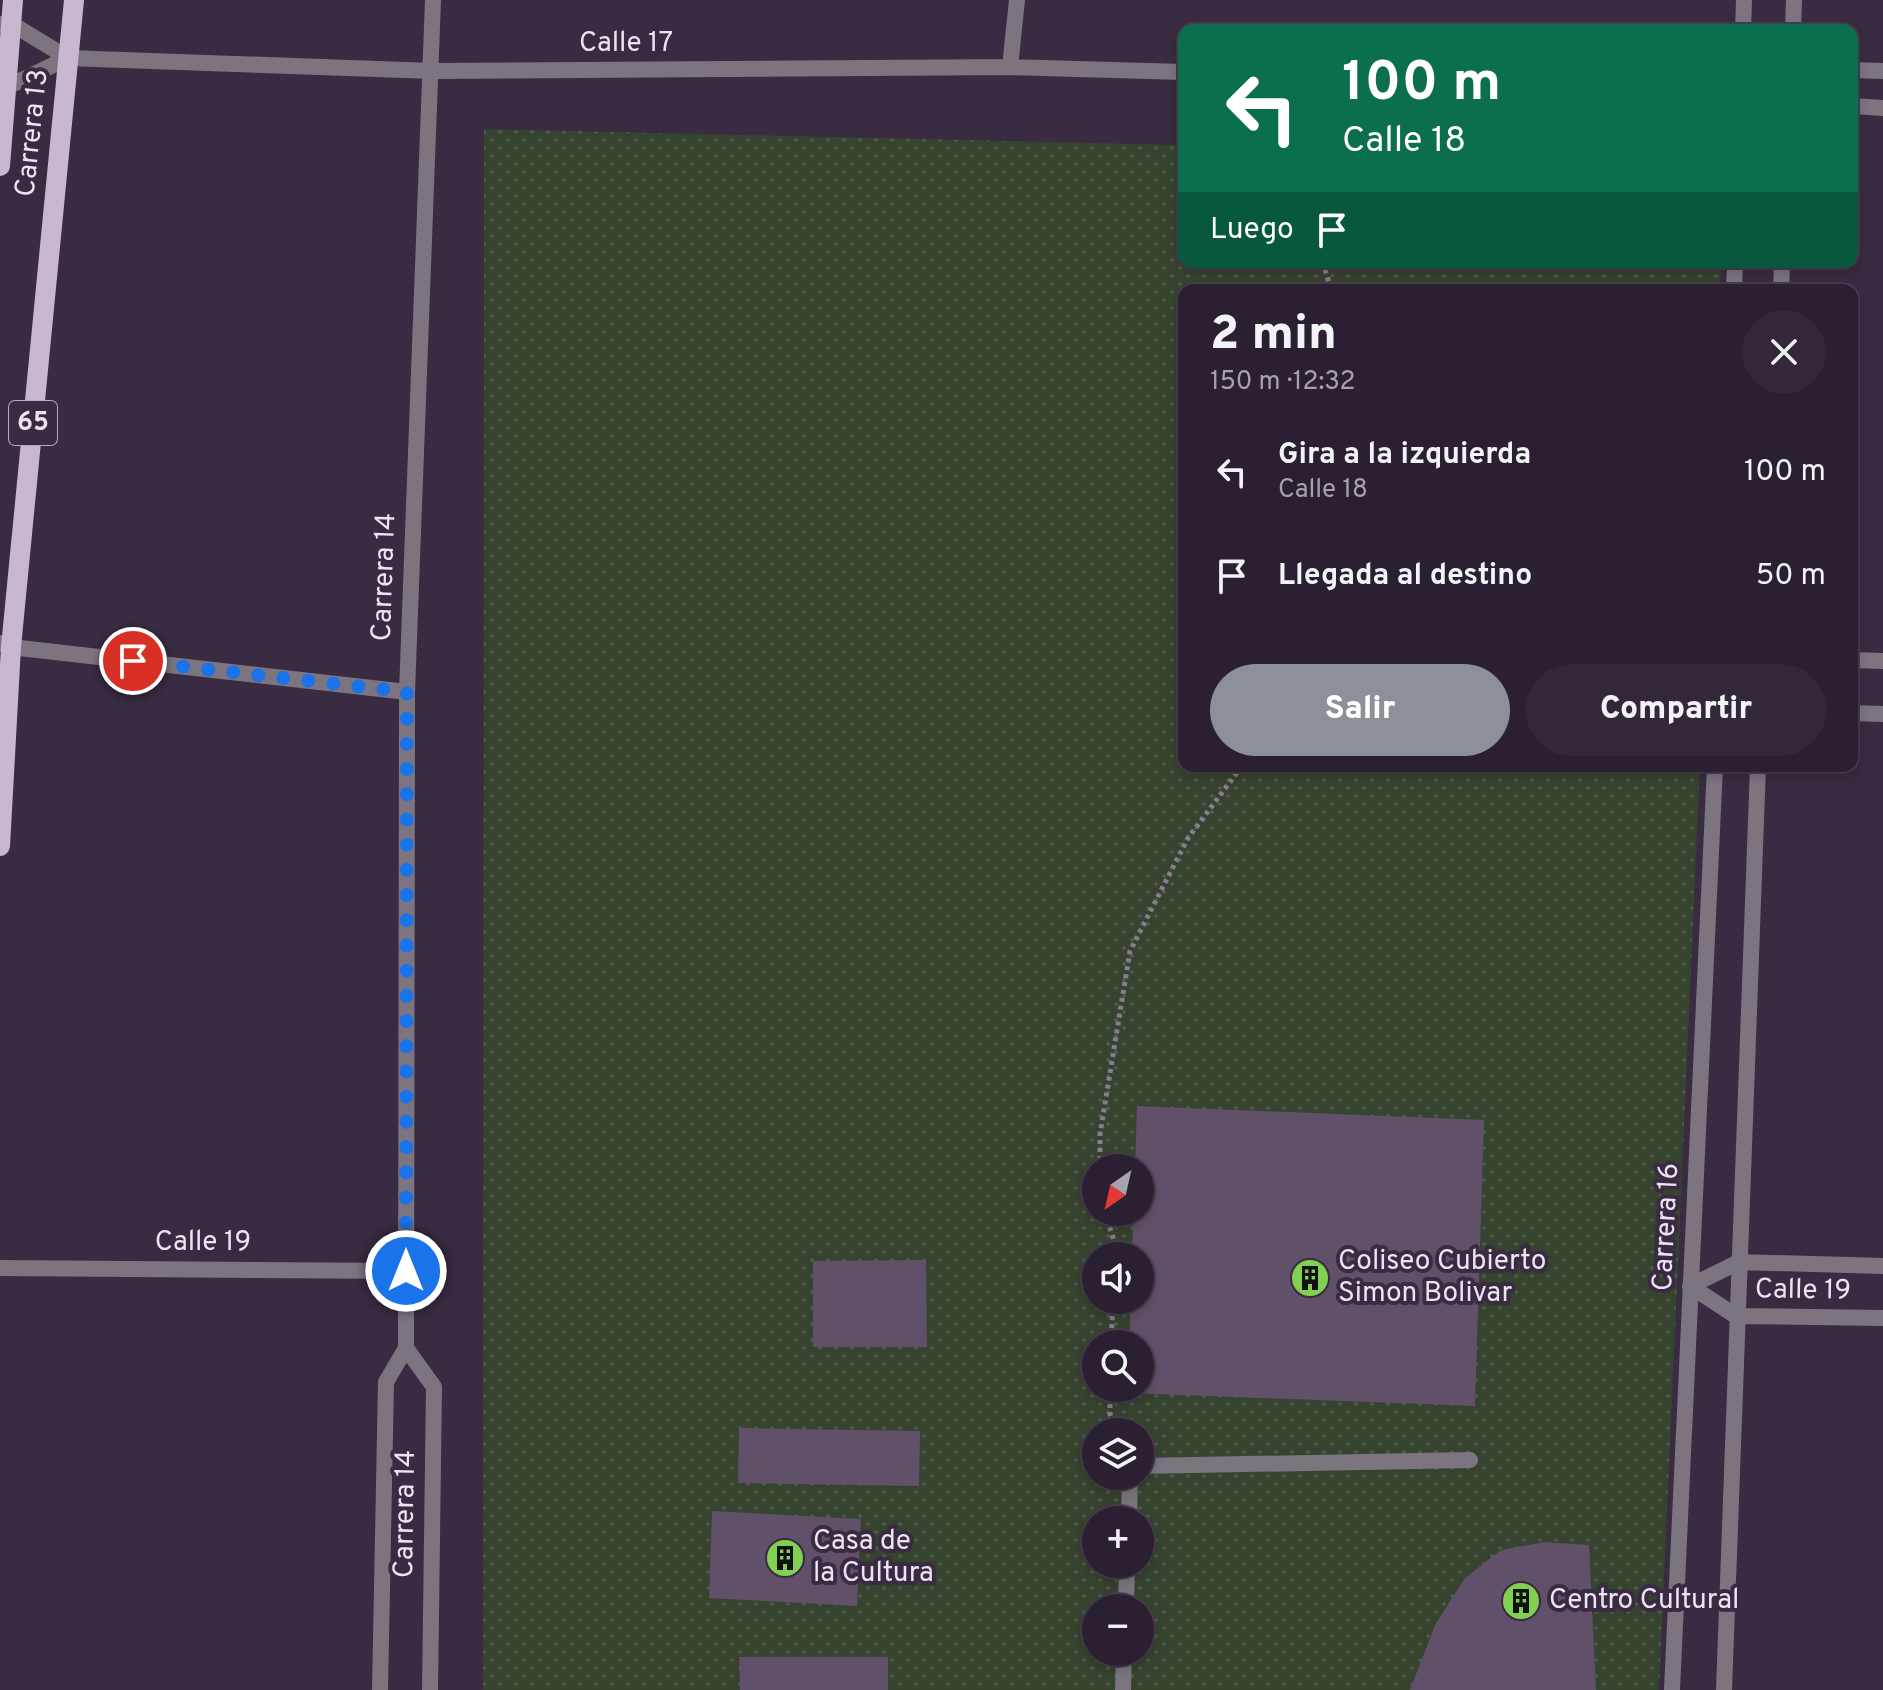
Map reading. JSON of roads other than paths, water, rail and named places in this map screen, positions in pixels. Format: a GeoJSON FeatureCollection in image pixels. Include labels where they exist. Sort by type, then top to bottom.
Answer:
{"type":"FeatureCollection","features":[{"type":"Feature","properties":{"kind":"main road","name":"Carrera 13"},"geometry":{"type":"LineString","coordinates":[[0,166],[6,24],[13,0]]}},
{"type":"Feature","properties":{"kind":"main road","name":"Carrera 13"},"geometry":{"type":"LineString","coordinates":[[0,846],[4,648],[74,0]]}},
{"type":"Feature","properties":{"kind":"street","name":"Carrera 14"},"geometry":{"type":"LineString","coordinates":[[380,1690],[386,1382],[406,1348],[407,692],[433,71],[433,0]]}},
{"type":"Feature","properties":{"kind":"street"},"geometry":{"type":"LineString","coordinates":[[1010,67],[1017,0]]}},
{"type":"Feature","properties":{"kind":"street"},"geometry":{"type":"LineString","coordinates":[[1743,24],[1744,0]]}},
{"type":"Feature","properties":{"kind":"street"},"geometry":{"type":"LineString","coordinates":[[1793,24],[1794,0]]}},
{"type":"Feature","properties":{"kind":"street","name":"Calle 17"},"geometry":{"type":"LineString","coordinates":[[6,24],[68,58]]}},
{"type":"Feature","properties":{"kind":"street","name":"Calle 17"},"geometry":{"type":"LineString","coordinates":[[4,87],[68,58],[433,71],[1010,67],[1178,72]]}},
{"type":"Feature","properties":{"kind":"street"},"geometry":{"type":"LineString","coordinates":[[1858,70],[1883,71]]}},
{"type":"Feature","properties":{"kind":"street"},"geometry":{"type":"LineString","coordinates":[[1858,106],[1883,108]]}},
{"type":"Feature","properties":{"kind":"street"},"geometry":{"type":"LineString","coordinates":[[4,648],[407,692]]}},
{"type":"Feature","properties":{"kind":"street"},"geometry":{"type":"LineString","coordinates":[[1858,660],[1883,661]]}},
{"type":"Feature","properties":{"kind":"street"},"geometry":{"type":"LineString","coordinates":[[1858,713],[1883,714]]}},
{"type":"Feature","properties":{"kind":"street","name":"Carrera 16"},"geometry":{"type":"LineString","coordinates":[[1672,1690],[1715,772]]}},
{"type":"Feature","properties":{"kind":"street"},"geometry":{"type":"LineString","coordinates":[[1724,1690],[1758,772]]}},
{"type":"Feature","properties":{"kind":"street","name":"Calle 19"},"geometry":{"type":"LineString","coordinates":[[1690,1286],[1739,1262],[1883,1266]]}},
{"type":"Feature","properties":{"kind":"street","name":"Calle 19"},"geometry":{"type":"LineString","coordinates":[[0,1268],[406,1271]]}},
{"type":"Feature","properties":{"kind":"street","name":"Calle 19"},"geometry":{"type":"LineString","coordinates":[[1690,1286],[1736,1316],[1883,1318]]}},
{"type":"Feature","properties":{"kind":"street","name":"Carrera 14"},"geometry":{"type":"LineString","coordinates":[[406,1348],[434,1387],[430,1690]]}},
{"type":"Feature","properties":{"kind":"street"},"geometry":{"type":"LineString","coordinates":[[1154,1466],[1470,1460]]}},
{"type":"Feature","properties":{"kind":"street"},"geometry":{"type":"LineString","coordinates":[[1123,1690],[1124,1666]]}},
{"type":"Feature","properties":{"kind":"place","name":"Coliseo Cubierto Simon Bolivar"},"geometry":{"type":"Point","coordinates":[1310,1278]}},
{"type":"Feature","properties":{"kind":"place","name":"Casa de la Cultura"},"geometry":{"type":"Point","coordinates":[785,1558]}},
{"type":"Feature","properties":{"kind":"place","name":"Centro Cultural"},"geometry":{"type":"Point","coordinates":[1521,1601]}}]}
